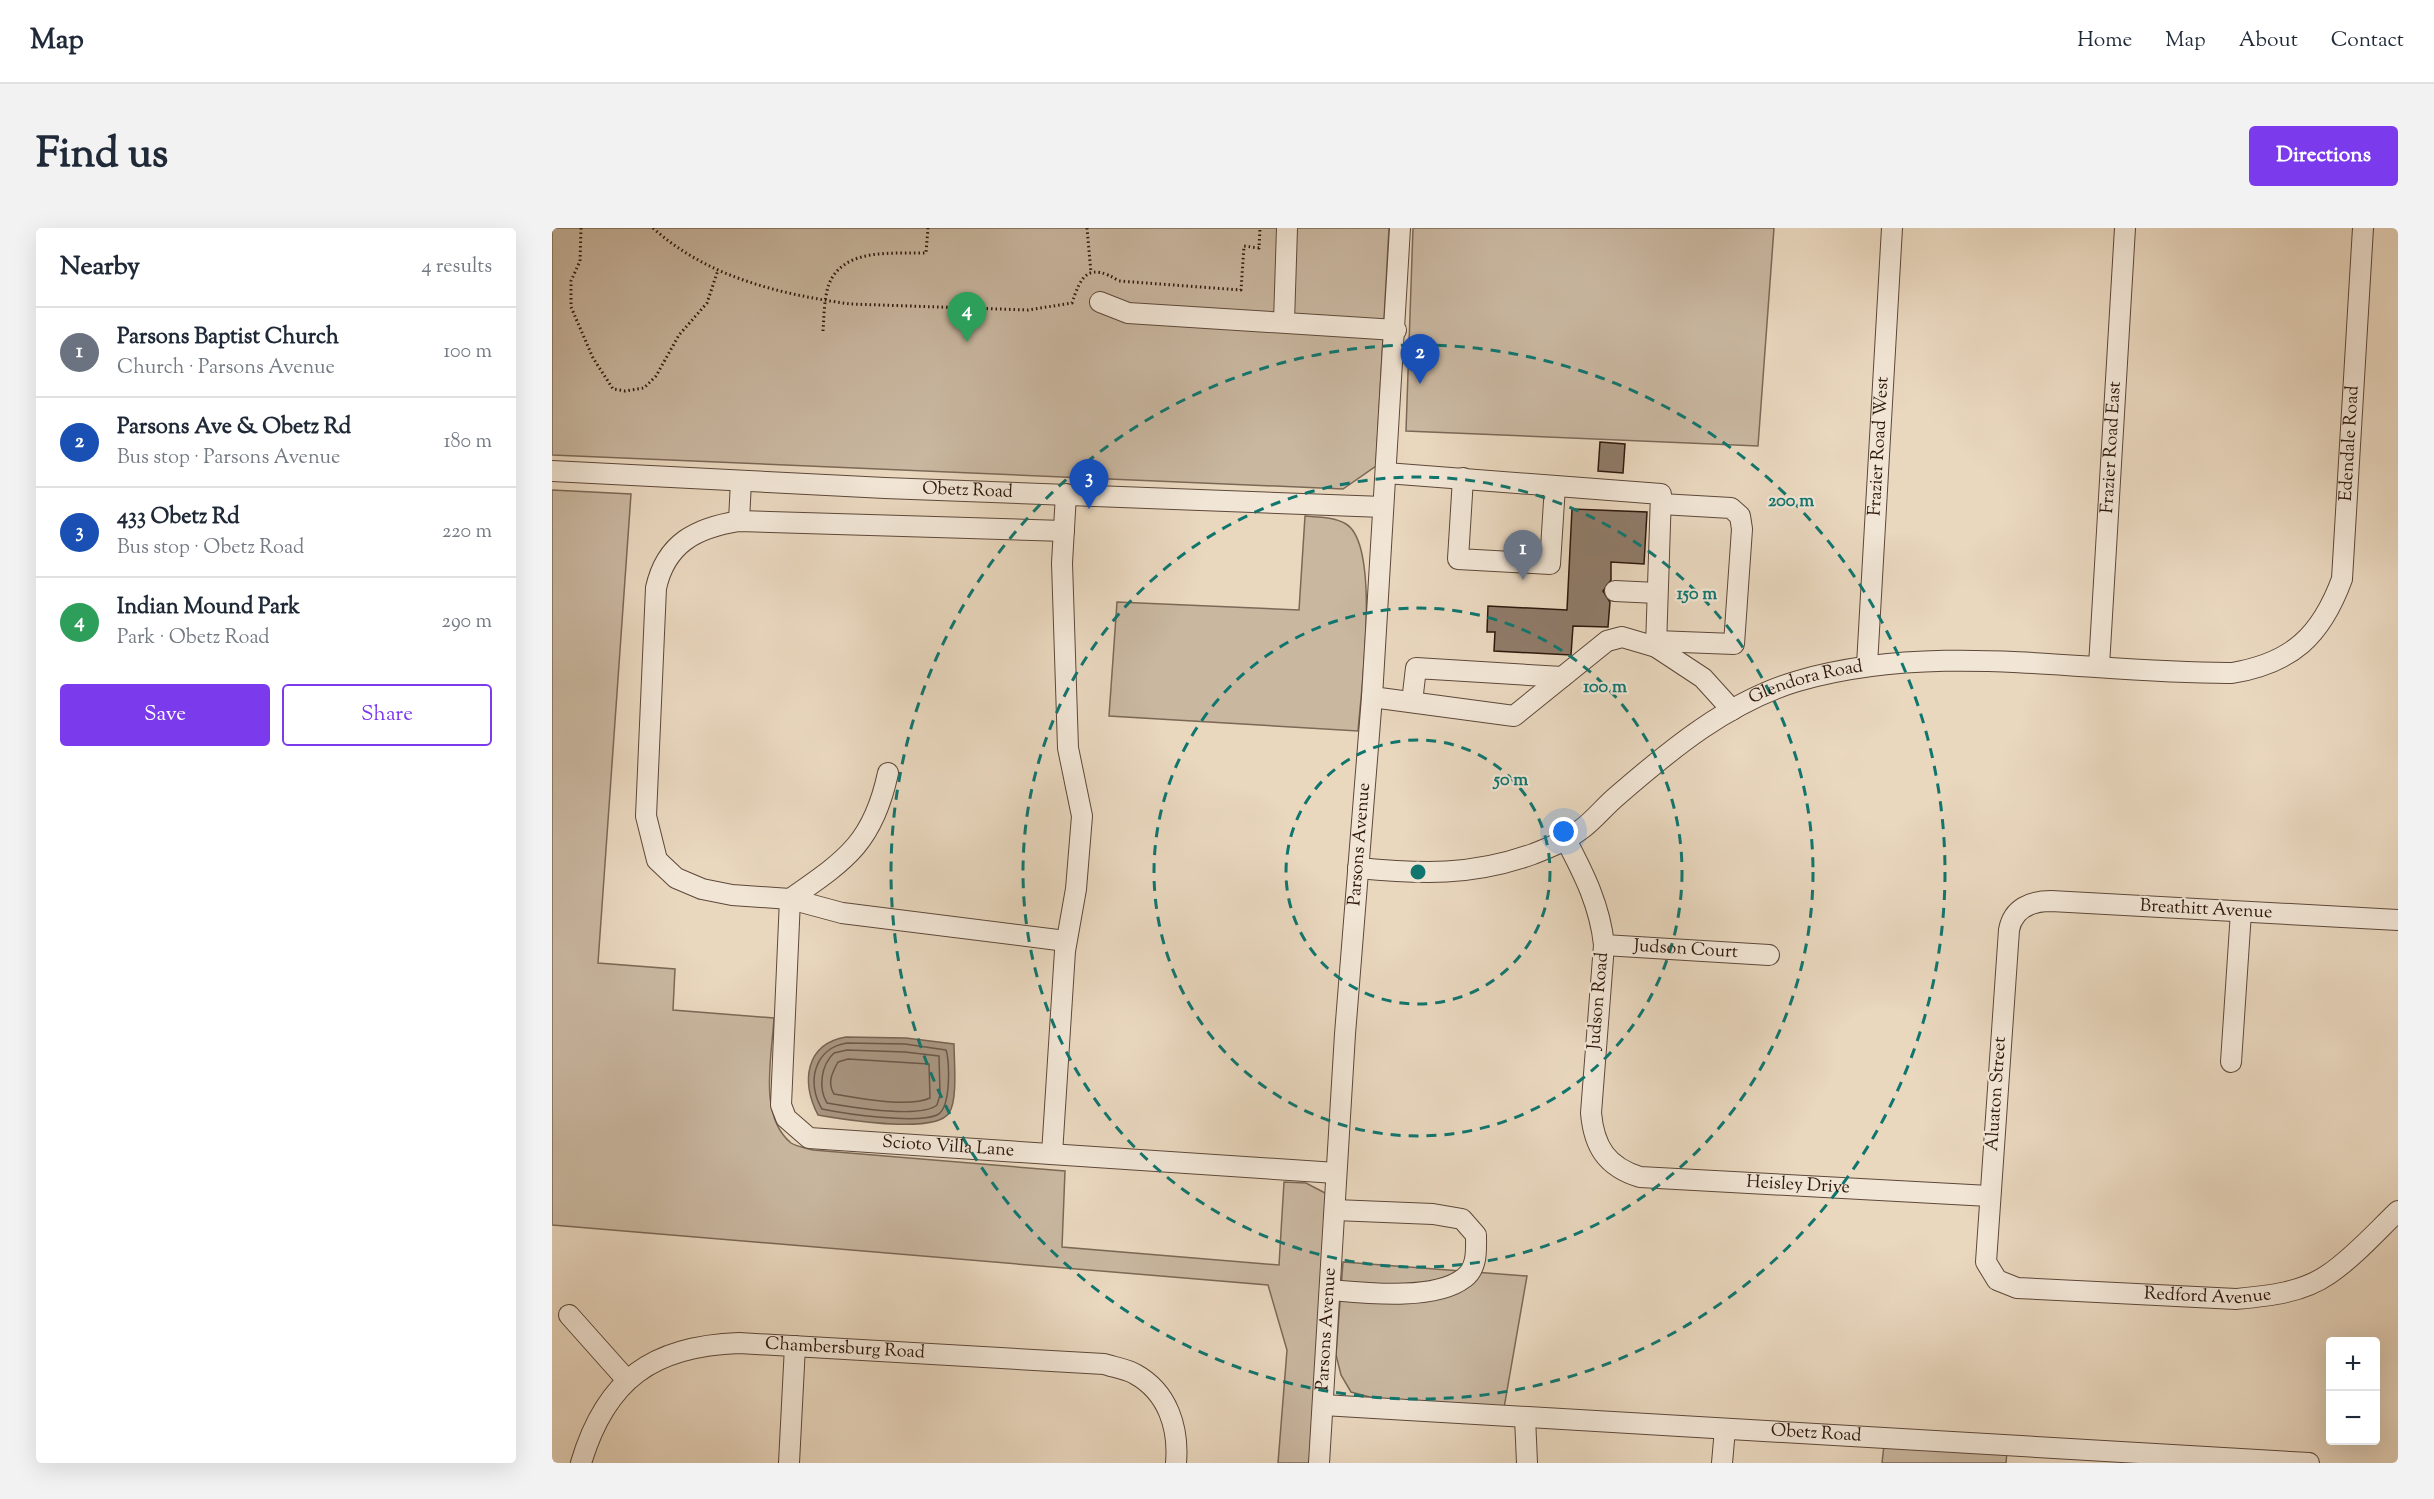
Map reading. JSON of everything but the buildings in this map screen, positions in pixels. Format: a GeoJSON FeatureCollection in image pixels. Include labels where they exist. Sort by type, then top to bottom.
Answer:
{"type":"FeatureCollection","features":[{"type":"Feature","properties":{"kind":"street"},"geometry":{"type":"LineString","coordinates":[[1284,322],[1287,228]]}},
{"type":"Feature","properties":{"kind":"street","name":"Parsons Avenue"},"geometry":{"type":"LineString","coordinates":[[1319,1463],[1336,1173],[1372,697],[1396,330],[1400,228]]}},
{"type":"Feature","properties":{"kind":"street","name":"Frazier Road West"},"geometry":{"type":"LineString","coordinates":[[1867,665],[1892,228]]}},
{"type":"Feature","properties":{"kind":"street","name":"Frazier Road East"},"geometry":{"type":"LineString","coordinates":[[2099,666],[2125,228]]}},
{"type":"Feature","properties":{"kind":"street","name":"Edendale Road"},"geometry":{"type":"LineString","coordinates":[[2302,645],[2320,625],[2332,605],[2342,579],[2363,228]]}},
{"type":"Feature","properties":{"kind":"street"},"geometry":{"type":"LineString","coordinates":[[1100,302],[1128,313],[1396,330]]}},
{"type":"Feature","properties":{"kind":"street","name":"Obetz Road"},"geometry":{"type":"LineString","coordinates":[[552,471],[741,481],[1383,507]]}},
{"type":"Feature","properties":{"kind":"street"},"geometry":{"type":"LineString","coordinates":[[1386,473],[1661,494],[1656,644]]}},
{"type":"Feature","properties":{"kind":"street"},"geometry":{"type":"LineString","coordinates":[[1463,478],[1458,559],[1550,564],[1555,486]]}},
{"type":"Feature","properties":{"kind":"street"},"geometry":{"type":"LineString","coordinates":[[739,521],[741,481]]}},
{"type":"Feature","properties":{"kind":"street"},"geometry":{"type":"LineString","coordinates":[[1052,1154],[1066,941],[1076,889],[1082,816],[1068,748],[1062,563],[1066,494]]}},
{"type":"Feature","properties":{"kind":"street"},"geometry":{"type":"LineString","coordinates":[[1372,697],[1514,716],[1607,641],[1622,637],[1656,644],[1734,644],[1742,529],[1740,516],[1731,508],[1661,504]]}},
{"type":"Feature","properties":{"kind":"street"},"geometry":{"type":"LineString","coordinates":[[1064,531],[739,521],[710,526],[685,540],[669,556],[659,575],[656,588],[646,816],[657,860],[676,878],[702,889],[732,895],[790,899],[842,913],[1066,941]]}},
{"type":"Feature","properties":{"kind":"street"},"geometry":{"type":"LineString","coordinates":[[1615,591],[1658,593]]}},
{"type":"Feature","properties":{"kind":"street"},"geometry":{"type":"LineString","coordinates":[[1656,644],[1703,678],[1732,710]]}},
{"type":"Feature","properties":{"kind":"street","name":"Glendora Road"},"geometry":{"type":"LineString","coordinates":[[1358,868],[1416,873],[1460,873],[1508,863],[1566,840],[1584,828],[1614,798],[1683,741],[1732,710],[1796,682],[1867,665],[1929,660],[2232,673],[2257,669],[2281,659],[2302,645]]}},
{"type":"Feature","properties":{"kind":"street"},"geometry":{"type":"LineString","coordinates":[[1412,702],[1416,668],[1562,677]]}},
{"type":"Feature","properties":{"kind":"street"},"geometry":{"type":"LineString","coordinates":[[790,899],[828,873],[864,837],[876,817],[888,773]]}},
{"type":"Feature","properties":{"kind":"street","name":"Judson Road"},"geometry":{"type":"LineString","coordinates":[[1566,840],[1593,893],[1602,924],[1604,945],[1592,1113],[1593,1132],[1600,1150],[1612,1164]]}},
{"type":"Feature","properties":{"kind":"street","name":"Scioto Villa Lane"},"geometry":{"type":"LineString","coordinates":[[790,899],[781,1106],[792,1124],[808,1138],[1336,1173]]}},
{"type":"Feature","properties":{"kind":"street","name":"Breathitt Avenue"},"geometry":{"type":"LineString","coordinates":[[2018,912],[2033,902],[2042,901],[2398,920]]}},
{"type":"Feature","properties":{"kind":"street","name":"Aluaton Street"},"geometry":{"type":"LineString","coordinates":[[1993,1276],[1987,1268],[1985,1257],[1989,1197],[2009,930],[2018,912]]}},
{"type":"Feature","properties":{"kind":"street"},"geometry":{"type":"LineString","coordinates":[[2231,1062],[2241,912]]}},
{"type":"Feature","properties":{"kind":"street","name":"Judson Court"},"geometry":{"type":"LineString","coordinates":[[1604,945],[1769,955]]}},
{"type":"Feature","properties":{"kind":"street","name":"Heisley Drive"},"geometry":{"type":"LineString","coordinates":[[1612,1164],[1624,1172],[1640,1177],[1989,1197]]}},
{"type":"Feature","properties":{"kind":"street"},"geometry":{"type":"LineString","coordinates":[[1330,1290],[1391,1293],[1438,1289],[1465,1278],[1476,1258],[1476,1234],[1462,1219],[1432,1214],[1335,1210]]}},
{"type":"Feature","properties":{"kind":"street","name":"Redford Avenue"},"geometry":{"type":"LineString","coordinates":[[1993,1276],[2004,1285],[2017,1288],[2236,1299],[2264,1297],[2291,1291],[2329,1274],[2398,1212]]}},
{"type":"Feature","properties":{"kind":"street"},"geometry":{"type":"LineString","coordinates":[[568,1315],[626,1379]]}},
{"type":"Feature","properties":{"kind":"street","name":"Chambersburg Road"},"geometry":{"type":"LineString","coordinates":[[581,1463],[591,1431],[626,1379],[661,1359],[710,1344],[795,1346],[1104,1364],[1135,1374],[1160,1394],[1175,1424],[1176,1463]]}},
{"type":"Feature","properties":{"kind":"street"},"geometry":{"type":"LineString","coordinates":[[789,1463],[795,1346]]}},
{"type":"Feature","properties":{"kind":"street","name":"Obetz Road"},"geometry":{"type":"LineString","coordinates":[[1323,1405],[2309,1463]]}},
{"type":"Feature","properties":{"kind":"street"},"geometry":{"type":"LineString","coordinates":[[1525,1417],[1527,1463]]}},
{"type":"Feature","properties":{"kind":"street"},"geometry":{"type":"LineString","coordinates":[[1722,1463],[1725,1429]]}},
{"type":"Feature","properties":{"kind":"path"},"geometry":{"type":"LineString","coordinates":[[581,228],[580,261],[572,281],[571,307],[593,358],[613,389],[625,391],[644,388],[656,376],[679,334],[707,303],[718,270]]}},
{"type":"Feature","properties":{"kind":"path"},"geometry":{"type":"LineString","coordinates":[[653,228],[694,259],[718,270],[759,285],[826,301],[850,304],[1038,309],[1072,303],[1080,280],[1091,273],[1106,273],[1119,281],[1241,290],[1244,246],[1259,248],[1260,228]]}},
{"type":"Feature","properties":{"kind":"path"},"geometry":{"type":"LineString","coordinates":[[823,331],[830,284],[844,264],[864,256],[926,253],[928,228]]}},
{"type":"Feature","properties":{"kind":"path"},"geometry":{"type":"LineString","coordinates":[[1087,228],[1091,273]]}},
{"type":"Feature","properties":{"kind":"shaded area"},"geometry":{"type":"Polygon","coordinates":[[[552,228],[1389,228],[1376,466],[1343,489],[552,455],[552,228]]]}},
{"type":"Feature","properties":{"kind":"shaded area"},"geometry":{"type":"Polygon","coordinates":[[[1413,228],[1774,228],[1758,446],[1406,431],[1413,228]]]}},
{"type":"Feature","properties":{"kind":"shaded area"},"geometry":{"type":"Polygon","coordinates":[[[552,490],[631,494],[598,963],[675,969],[673,1010],[774,1018],[769,1085],[771,1102],[774,1117],[781,1131],[793,1144],[813,1150],[1065,1171],[1062,1247],[1279,1265],[1284,1182],[1306,1183],[1327,1194],[1310,1463],[1278,1463],[1287,1350],[1268,1285],[552,1225],[552,490]]]}},
{"type":"Feature","properties":{"kind":"shaded area"},"geometry":{"type":"Polygon","coordinates":[[[1305,516],[1332,519],[1346,524],[1357,537],[1363,560],[1366,621],[1358,731],[1109,716],[1117,602],[1299,610],[1305,516]]]}},
{"type":"Feature","properties":{"kind":"shaded area"},"geometry":{"type":"Polygon","coordinates":[[[1343,1262],[1527,1276],[1504,1408],[1377,1399],[1351,1392],[1341,1375],[1336,1355],[1343,1262]]]}},
{"type":"Feature","properties":{"kind":"shaded area"},"geometry":{"type":"Polygon","coordinates":[[[1884,1445],[2007,1452],[2006,1463],[1882,1463],[1884,1445]]]}},
{"type":"Feature","properties":{"kind":"water"},"geometry":{"type":"Polygon","coordinates":[[[846,1037],[906,1038],[954,1044],[955,1090],[949,1113],[940,1120],[908,1124],[866,1122],[818,1115],[809,1090],[810,1066],[822,1048],[832,1041],[846,1037]]]}},
{"type":"Feature","properties":{"kind":"place","name":"Indian Mound Park"},"geometry":{"type":"Point","coordinates":[967,342]}},
{"type":"Feature","properties":{"kind":"place","name":"Parsons Ave & Obetz Rd"},"geometry":{"type":"Point","coordinates":[1420,384]}},
{"type":"Feature","properties":{"kind":"place","name":"433 Obetz Rd"},"geometry":{"type":"Point","coordinates":[1089,509]}},
{"type":"Feature","properties":{"kind":"place","name":"Parsons Baptist Church"},"geometry":{"type":"Point","coordinates":[1523,580]}}]}
